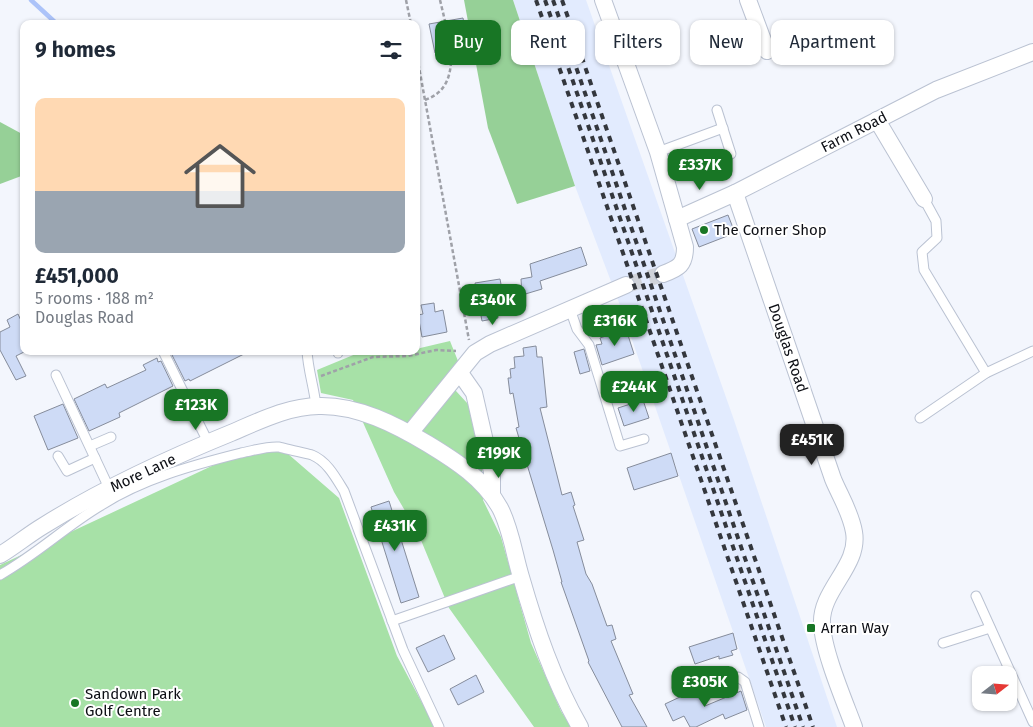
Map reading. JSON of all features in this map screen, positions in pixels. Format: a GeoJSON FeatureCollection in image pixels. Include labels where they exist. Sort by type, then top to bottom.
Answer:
{"type":"FeatureCollection","features":[{"type":"Feature","properties":{"kind":"street"},"geometry":{"type":"LineString","coordinates":[[603,0],[658,152],[677,219],[685,258],[678,268],[663,274]]}},
{"type":"Feature","properties":{"kind":"street"},"geometry":{"type":"LineString","coordinates":[[748,0],[768,51]]}},
{"type":"Feature","properties":{"kind":"street","name":"Farm Road"},"geometry":{"type":"LineString","coordinates":[[677,219],[735,193],[936,90],[1033,52]]}},
{"type":"Feature","properties":{"kind":"street"},"geometry":{"type":"LineString","coordinates":[[876,120],[924,199]]}},
{"type":"Feature","properties":{"kind":"street","name":"Douglas Road"},"geometry":{"type":"LineString","coordinates":[[735,193],[833,479],[850,517],[855,534],[854,549],[830,593],[824,608],[821,624],[824,642],[854,727]]}},
{"type":"Feature","properties":{"kind":"street"},"geometry":{"type":"LineString","coordinates":[[410,433],[460,374],[475,353],[490,344],[626,285]]}},
{"type":"Feature","properties":{"kind":"street"},"geometry":{"type":"LineString","coordinates":[[460,374],[474,393],[492,472],[492,494]]}},
{"type":"Feature","properties":{"kind":"street","name":"More Lane"},"geometry":{"type":"LineString","coordinates":[[0,556],[43,526],[109,488],[208,442],[267,418],[296,409],[316,406],[345,408],[377,418],[410,433],[459,463],[492,494],[509,532],[545,650],[580,727]]}},
{"type":"Feature","properties":{"kind":"lane"},"geometry":{"type":"LineString","coordinates":[[717,110],[731,154]]}},
{"type":"Feature","properties":{"kind":"lane"},"geometry":{"type":"LineString","coordinates":[[658,152],[723,128]]}},
{"type":"Feature","properties":{"kind":"lane"},"geometry":{"type":"LineString","coordinates":[[924,199],[936,221],[936,238],[922,252],[924,270],[986,373]]}},
{"type":"Feature","properties":{"kind":"lane"},"geometry":{"type":"LineString","coordinates":[[570,310],[577,329],[589,345],[620,446],[644,439]]}},
{"type":"Feature","properties":{"kind":"lane"},"geometry":{"type":"LineString","coordinates":[[920,418],[986,373],[1033,351]]}},
{"type":"Feature","properties":{"kind":"lane"},"geometry":{"type":"LineString","coordinates":[[165,355],[208,442]]}},
{"type":"Feature","properties":{"kind":"lane"},"geometry":{"type":"LineString","coordinates":[[307,355],[316,406]]}},
{"type":"Feature","properties":{"kind":"lane"},"geometry":{"type":"LineString","coordinates":[[56,375],[109,488]]}},
{"type":"Feature","properties":{"kind":"lane"},"geometry":{"type":"LineString","coordinates":[[90,446],[111,437]]}},
{"type":"Feature","properties":{"kind":"lane"},"geometry":{"type":"LineString","coordinates":[[0,575],[22,562],[99,506],[122,494],[208,461],[263,448],[280,447],[312,456],[333,471],[344,491],[392,621],[421,691],[439,727]]}},
{"type":"Feature","properties":{"kind":"lane"},"geometry":{"type":"LineString","coordinates":[[58,456],[67,471],[95,458]]}},
{"type":"Feature","properties":{"kind":"lane"},"geometry":{"type":"LineString","coordinates":[[392,621],[521,576]]}},
{"type":"Feature","properties":{"kind":"lane"},"geometry":{"type":"LineString","coordinates":[[976,596],[1033,722]]}},
{"type":"Feature","properties":{"kind":"lane"},"geometry":{"type":"LineString","coordinates":[[943,643],[990,628]]}},
{"type":"Feature","properties":{"kind":"lane"},"geometry":{"type":"LineString","coordinates":[[712,686],[738,677],[745,682],[760,727]]}},
{"type":"Feature","properties":{"kind":"path"},"geometry":{"type":"LineString","coordinates":[[406,0],[410,20]]}},
{"type":"Feature","properties":{"kind":"path"},"geometry":{"type":"LineString","coordinates":[[440,0],[445,20]]}},
{"type":"Feature","properties":{"kind":"path"},"geometry":{"type":"LineString","coordinates":[[425,100],[437,96],[446,86],[449,65]]}},
{"type":"Feature","properties":{"kind":"path"},"geometry":{"type":"LineString","coordinates":[[420,73],[467,335],[475,353],[436,350],[420,353]]}},
{"type":"Feature","properties":{"kind":"path"},"geometry":{"type":"LineString","coordinates":[[313,380],[328,372],[373,357],[413,355]]}},
{"type":"Feature","properties":{"kind":"shaded area"},"geometry":{"type":"Polygon","coordinates":[[[513,0],[586,0],[595,26],[595,65],[609,65],[734,420],[837,727],[766,727],[621,308],[575,186],[535,65],[585,65],[585,20],[520,20],[513,0]]]}},
{"type":"Feature","properties":{"kind":"green space"},"geometry":{"type":"Polygon","coordinates":[[[464,0],[513,0],[520,20],[511,20],[511,65],[535,65],[575,186],[517,204],[488,128],[476,65],[501,65],[501,20],[468,20],[464,0]]]}},
{"type":"Feature","properties":{"kind":"green space"},"geometry":{"type":"Polygon","coordinates":[[[0,122],[20,133],[20,176],[0,184],[0,122]]]}},
{"type":"Feature","properties":{"kind":"green space"},"geometry":{"type":"Polygon","coordinates":[[[450,341],[458,361],[448,378],[456,391],[468,404],[482,467],[483,500],[501,537],[531,643],[561,711],[571,727],[534,727],[449,608],[418,533],[394,492],[353,400],[321,393],[317,370],[353,355],[420,355],[420,348],[450,341]]]}},
{"type":"Feature","properties":{"kind":"green space"},"geometry":{"type":"Polygon","coordinates":[[[280,447],[339,498],[397,656],[435,727],[0,727],[0,565],[246,450],[280,447]]]}},
{"type":"Feature","properties":{"kind":"building"},"geometry":{"type":"Polygon","coordinates":[[[435,23],[435,53],[429,24],[435,23]]]}},
{"type":"Feature","properties":{"kind":"building"},"geometry":{"type":"Polygon","coordinates":[[[728,215],[735,233],[699,247],[692,229],[728,215]]]}},
{"type":"Feature","properties":{"kind":"building"},"geometry":{"type":"Polygon","coordinates":[[[581,247],[587,265],[540,281],[542,289],[522,295],[521,279],[532,277],[530,264],[581,247]]]}},
{"type":"Feature","properties":{"kind":"building"},"geometry":{"type":"Polygon","coordinates":[[[500,279],[506,311],[497,312],[498,318],[482,321],[475,283],[500,279]]]}},
{"type":"Feature","properties":{"kind":"building"},"geometry":{"type":"Polygon","coordinates":[[[434,303],[435,312],[443,310],[447,332],[422,337],[420,315],[423,314],[421,305],[434,303]]]}},
{"type":"Feature","properties":{"kind":"building"},"geometry":{"type":"Polygon","coordinates":[[[18,314],[20,318],[20,354],[16,356],[26,376],[16,380],[0,350],[0,332],[10,327],[7,320],[18,314]]]}},
{"type":"Feature","properties":{"kind":"building"},"geometry":{"type":"Polygon","coordinates":[[[626,329],[634,354],[602,365],[596,345],[602,344],[600,338],[626,329]]]}},
{"type":"Feature","properties":{"kind":"building"},"geometry":{"type":"Polygon","coordinates":[[[536,346],[537,357],[542,357],[547,407],[540,408],[562,495],[571,492],[575,505],[573,506],[584,540],[577,542],[586,574],[592,584],[607,626],[612,625],[616,639],[611,641],[633,694],[629,695],[647,727],[622,727],[588,662],[561,582],[516,428],[519,427],[513,393],[510,394],[508,378],[511,378],[510,369],[515,368],[514,357],[524,356],[523,348],[536,346]]]}},
{"type":"Feature","properties":{"kind":"building"},"geometry":{"type":"Polygon","coordinates":[[[584,349],[590,371],[580,374],[574,352],[584,349]]]}},
{"type":"Feature","properties":{"kind":"building"},"geometry":{"type":"Polygon","coordinates":[[[172,355],[242,355],[190,381],[189,379],[185,381],[172,355]]]}},
{"type":"Feature","properties":{"kind":"building"},"geometry":{"type":"Polygon","coordinates":[[[157,358],[158,362],[161,361],[173,386],[119,413],[120,417],[89,431],[74,399],[105,384],[107,388],[146,370],[143,365],[157,358]]]}},
{"type":"Feature","properties":{"kind":"building"},"geometry":{"type":"Polygon","coordinates":[[[643,400],[649,418],[624,426],[618,408],[643,400]]]}},
{"type":"Feature","properties":{"kind":"building"},"geometry":{"type":"Polygon","coordinates":[[[63,404],[78,438],[48,450],[34,416],[63,404]]]}},
{"type":"Feature","properties":{"kind":"building"},"geometry":{"type":"Polygon","coordinates":[[[671,453],[678,476],[634,490],[627,468],[671,453]]]}},
{"type":"Feature","properties":{"kind":"building"},"geometry":{"type":"Polygon","coordinates":[[[389,501],[419,597],[401,603],[371,507],[389,501]]]}},
{"type":"Feature","properties":{"kind":"building"},"geometry":{"type":"Polygon","coordinates":[[[733,633],[737,649],[731,651],[733,655],[719,659],[719,656],[695,664],[689,647],[733,633]]]}},
{"type":"Feature","properties":{"kind":"building"},"geometry":{"type":"Polygon","coordinates":[[[444,635],[455,659],[428,672],[416,648],[444,635]]]}},
{"type":"Feature","properties":{"kind":"building"},"geometry":{"type":"Polygon","coordinates":[[[476,675],[484,692],[458,705],[450,689],[476,675]]]}},
{"type":"Feature","properties":{"kind":"building"},"geometry":{"type":"Polygon","coordinates":[[[697,689],[705,706],[741,691],[747,710],[725,719],[723,714],[696,727],[690,727],[684,716],[673,721],[665,704],[697,689]]]}},
{"type":"Feature","properties":{"kind":"waterway"},"geometry":{"type":"LineString","coordinates":[[31,0],[53,20]]}},
{"type":"Feature","properties":{"kind":"tunnel"},"geometry":{"type":"LineString","coordinates":[[626,285],[663,274]]}},
{"type":"Feature","properties":{"kind":"railway"},"geometry":{"type":"LineString","coordinates":[[536,0],[786,727]]}},
{"type":"Feature","properties":{"kind":"railway"},"geometry":{"type":"LineString","coordinates":[[545,0],[795,727]]}},
{"type":"Feature","properties":{"kind":"railway"},"geometry":{"type":"LineString","coordinates":[[553,0],[803,727]]}},
{"type":"Feature","properties":{"kind":"railway"},"geometry":{"type":"LineString","coordinates":[[562,0],[813,727]]}},
{"type":"Feature","properties":{"kind":"place","name":"The Corner Shop"},"geometry":{"type":"Point","coordinates":[704,230]}},
{"type":"Feature","properties":{"kind":"place","name":"Arran Way"},"geometry":{"type":"Point","coordinates":[811,628]}},
{"type":"Feature","properties":{"kind":"place","name":"Sandown Park Golf Centre"},"geometry":{"type":"Point","coordinates":[75,703]}}]}
